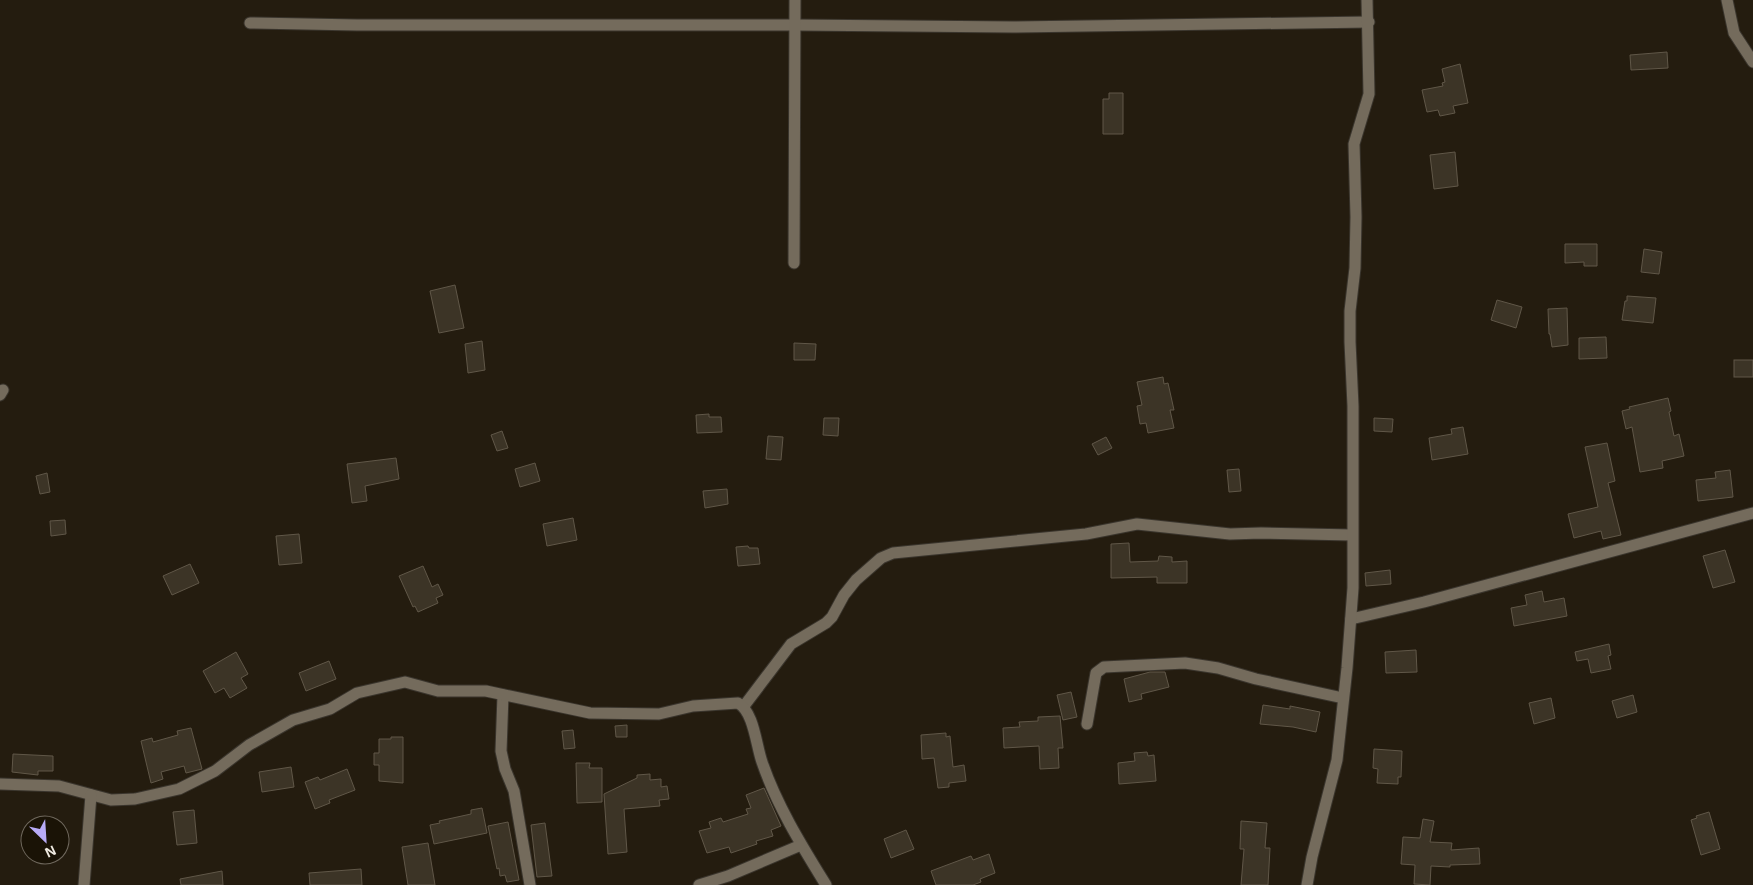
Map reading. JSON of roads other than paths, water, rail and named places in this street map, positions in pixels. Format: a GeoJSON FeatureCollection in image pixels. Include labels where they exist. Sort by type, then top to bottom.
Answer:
{"type":"FeatureCollection","features":[{"type":"Feature","properties":{"kind":"street"},"geometry":{"type":"LineString","coordinates":[[794,263],[795,0]]}},
{"type":"Feature","properties":{"kind":"street"},"geometry":{"type":"LineString","coordinates":[[1307,885],[1312,856],[1337,760],[1353,588],[1353,406],[1350,310],[1355,268],[1354,144],[1369,94],[1369,22],[1367,0]]}},
{"type":"Feature","properties":{"kind":"street"},"geometry":{"type":"LineString","coordinates":[[1727,0],[1734,33],[1753,62]]}},
{"type":"Feature","properties":{"kind":"street"},"geometry":{"type":"LineString","coordinates":[[250,23],[1013,27],[1369,22]]}},
{"type":"Feature","properties":{"kind":"street"},"geometry":{"type":"LineString","coordinates":[[1350,619],[1424,602],[1753,513]]}},
{"type":"Feature","properties":{"kind":"street"},"geometry":{"type":"LineString","coordinates":[[744,706],[791,644],[826,623],[856,580],[881,558],[893,553],[1086,534],[1137,524],[1230,534],[1352,535]]}},
{"type":"Feature","properties":{"kind":"street"},"geometry":{"type":"LineString","coordinates":[[1087,724],[1096,673],[1104,667],[1185,663],[1218,668],[1256,679],[1343,698]]}},
{"type":"Feature","properties":{"kind":"street"},"geometry":{"type":"LineString","coordinates":[[0,784],[59,786],[111,800],[136,798],[179,789],[214,771],[249,745],[293,720],[330,709],[357,693],[405,682],[438,691],[486,692],[590,713],[659,714],[693,706],[738,703],[744,706],[752,725],[761,761],[775,797],[801,845],[826,885]]}},
{"type":"Feature","properties":{"kind":"street"},"geometry":{"type":"LineString","coordinates":[[503,695],[501,751],[514,791],[530,885]]}},
{"type":"Feature","properties":{"kind":"street"},"geometry":{"type":"LineString","coordinates":[[84,885],[92,795]]}},
{"type":"Feature","properties":{"kind":"street"},"geometry":{"type":"LineString","coordinates":[[699,885],[728,876],[801,845]]}}]}
